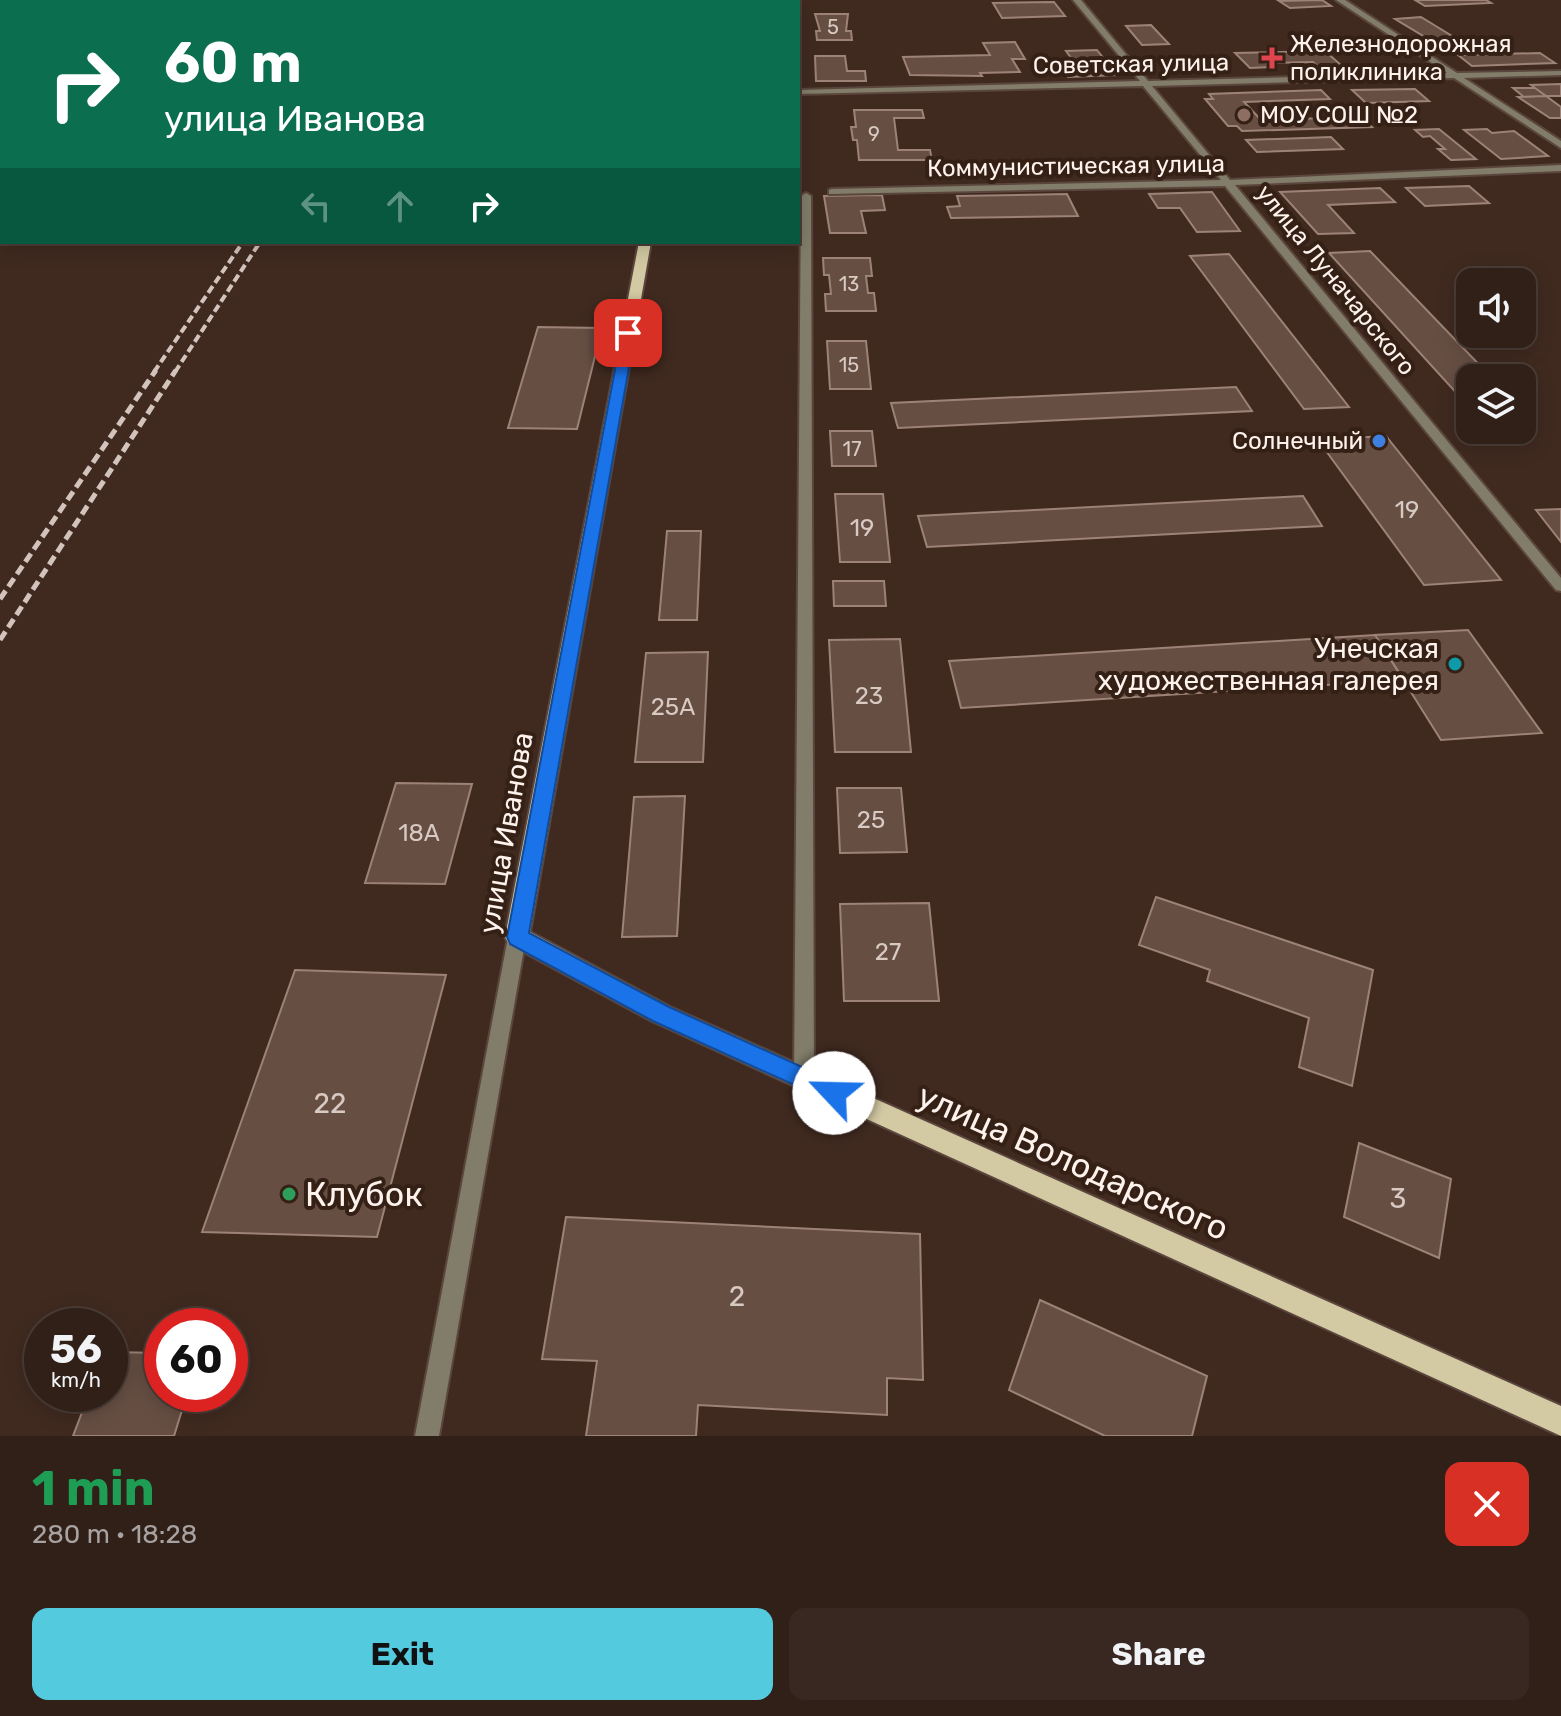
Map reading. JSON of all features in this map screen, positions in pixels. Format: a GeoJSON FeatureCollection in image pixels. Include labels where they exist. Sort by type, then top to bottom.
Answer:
{"type":"FeatureCollection","features":[{"type":"Feature","properties":{"kind":"main road","name":"улица Иванова"},"geometry":{"type":"LineString","coordinates":[[517,937],[645,244]]}},
{"type":"Feature","properties":{"kind":"main road","name":"улица Володарского"},"geometry":{"type":"LineString","coordinates":[[517,937],[661,1014],[1561,1422]]}},
{"type":"Feature","properties":{"kind":"street","name":"улица Луначарского"},"geometry":{"type":"LineString","coordinates":[[1077,0],[1143,84],[1559,583]]}},
{"type":"Feature","properties":{"kind":"street"},"geometry":{"type":"LineString","coordinates":[[1340,0],[1561,145]]}},
{"type":"Feature","properties":{"kind":"street","name":"Советская улица"},"geometry":{"type":"LineString","coordinates":[[800,92],[1561,73]]}},
{"type":"Feature","properties":{"kind":"street","name":"Коммунистическая улица"},"geometry":{"type":"LineString","coordinates":[[832,192],[1228,183],[1561,168]]}},
{"type":"Feature","properties":{"kind":"street"},"geometry":{"type":"LineString","coordinates":[[804,1079],[806,196]]}},
{"type":"Feature","properties":{"kind":"street","name":"улица Иванова"},"geometry":{"type":"LineString","coordinates":[[427,1436],[517,937]]}},
{"type":"Feature","properties":{"kind":"building"},"geometry":{"type":"Polygon","coordinates":[[[1322,0],[1331,6],[1290,8],[1279,1],[1322,0]]]}},
{"type":"Feature","properties":{"kind":"building"},"geometry":{"type":"Polygon","coordinates":[[[1415,0],[1486,0],[1491,3],[1425,6],[1415,0]]]}},
{"type":"Feature","properties":{"kind":"building"},"geometry":{"type":"Polygon","coordinates":[[[1054,2],[1065,16],[1002,18],[993,3],[1054,2]]]}},
{"type":"Feature","properties":{"kind":"building"},"geometry":{"type":"Polygon","coordinates":[[[815,14],[848,14],[846,31],[851,31],[852,40],[817,40],[816,31],[820,31],[815,14]]]}},
{"type":"Feature","properties":{"kind":"building"},"geometry":{"type":"Polygon","coordinates":[[[1421,17],[1462,42],[1435,43],[1395,19],[1421,17]]]}},
{"type":"Feature","properties":{"kind":"building"},"geometry":{"type":"Polygon","coordinates":[[[1151,25],[1169,44],[1142,45],[1126,26],[1151,25]]]}},
{"type":"Feature","properties":{"kind":"building"},"geometry":{"type":"Polygon","coordinates":[[[1380,39],[1399,51],[1366,53],[1348,41],[1380,39]]]}},
{"type":"Feature","properties":{"kind":"building"},"geometry":{"type":"Polygon","coordinates":[[[1015,42],[1025,59],[1012,59],[1020,72],[980,73],[982,76],[910,75],[903,57],[990,55],[983,43],[1015,42]]]}},
{"type":"Feature","properties":{"kind":"building"},"geometry":{"type":"Polygon","coordinates":[[[1097,50],[1117,75],[1068,77],[1061,67],[1077,66],[1066,51],[1097,50]]]}},
{"type":"Feature","properties":{"kind":"building"},"geometry":{"type":"Polygon","coordinates":[[[1325,51],[1341,65],[1266,63],[1271,67],[1250,68],[1235,53],[1325,51]]]}},
{"type":"Feature","properties":{"kind":"building"},"geometry":{"type":"Polygon","coordinates":[[[1540,53],[1555,63],[1472,66],[1458,55],[1540,53]]]}},
{"type":"Feature","properties":{"kind":"building"},"geometry":{"type":"Polygon","coordinates":[[[815,56],[845,56],[847,71],[865,71],[866,81],[816,81],[815,56]]]}},
{"type":"Feature","properties":{"kind":"building"},"geometry":{"type":"Polygon","coordinates":[[[1561,84],[1561,96],[1546,96],[1531,85],[1561,84]]]}},
{"type":"Feature","properties":{"kind":"building"},"geometry":{"type":"Polygon","coordinates":[[[1513,88],[1535,88],[1546,96],[1524,97],[1513,88]]]}},
{"type":"Feature","properties":{"kind":"building"},"geometry":{"type":"Polygon","coordinates":[[[1415,89],[1429,101],[1366,103],[1352,90],[1415,89]]]}},
{"type":"Feature","properties":{"kind":"building"},"geometry":{"type":"Polygon","coordinates":[[[1321,90],[1330,99],[1244,102],[1261,120],[1361,117],[1372,127],[1242,131],[1237,126],[1228,126],[1205,99],[1213,99],[1209,94],[1321,90]]]}},
{"type":"Feature","properties":{"kind":"building"},"geometry":{"type":"Polygon","coordinates":[[[1546,96],[1561,107],[1561,118],[1550,118],[1518,97],[1546,96]]]}},
{"type":"Feature","properties":{"kind":"building"},"geometry":{"type":"Polygon","coordinates":[[[854,110],[922,110],[924,118],[894,118],[898,150],[930,150],[932,160],[859,160],[857,140],[853,140],[851,127],[856,127],[854,110]]]}},
{"type":"Feature","properties":{"kind":"building"},"geometry":{"type":"Polygon","coordinates":[[[1439,129],[1476,159],[1451,160],[1438,149],[1445,149],[1430,136],[1423,137],[1415,130],[1439,129]]]}},
{"type":"Feature","properties":{"kind":"building"},"geometry":{"type":"Polygon","coordinates":[[[1487,129],[1492,133],[1514,131],[1548,156],[1501,159],[1464,130],[1487,129]]]}},
{"type":"Feature","properties":{"kind":"building"},"geometry":{"type":"Polygon","coordinates":[[[1331,137],[1343,149],[1257,152],[1246,140],[1331,137]]]}},
{"type":"Feature","properties":{"kind":"building"},"geometry":{"type":"Polygon","coordinates":[[[1469,186],[1489,203],[1425,206],[1406,188],[1469,186]]]}},
{"type":"Feature","properties":{"kind":"building"},"geometry":{"type":"Polygon","coordinates":[[[1380,188],[1395,202],[1328,205],[1354,233],[1318,234],[1280,192],[1380,188]]]}},
{"type":"Feature","properties":{"kind":"building"},"geometry":{"type":"Polygon","coordinates":[[[1212,192],[1240,231],[1197,232],[1180,208],[1158,208],[1149,194],[1212,192]]]}},
{"type":"Feature","properties":{"kind":"building"},"geometry":{"type":"Polygon","coordinates":[[[1067,194],[1078,216],[951,218],[947,207],[960,206],[957,196],[1067,194]]]}},
{"type":"Feature","properties":{"kind":"building"},"geometry":{"type":"Polygon","coordinates":[[[882,195],[885,210],[861,211],[866,233],[830,233],[824,196],[882,195]]]}},
{"type":"Feature","properties":{"kind":"building"},"geometry":{"type":"Polygon","coordinates":[[[1370,251],[1456,341],[1456,348],[1463,348],[1479,364],[1456,364],[1456,393],[1329,253],[1370,251]]]}},
{"type":"Feature","properties":{"kind":"building"},"geometry":{"type":"Polygon","coordinates":[[[1229,254],[1349,407],[1304,409],[1190,256],[1229,254]]]}},
{"type":"Feature","properties":{"kind":"building"},"geometry":{"type":"Polygon","coordinates":[[[823,258],[870,258],[872,276],[866,276],[868,293],[874,293],[876,311],[826,311],[825,294],[831,294],[829,275],[824,275],[823,258]]]}},
{"type":"Feature","properties":{"kind":"building"},"geometry":{"type":"Polygon","coordinates":[[[538,327],[602,328],[577,429],[508,428],[538,327]]]}},
{"type":"Feature","properties":{"kind":"building"},"geometry":{"type":"Polygon","coordinates":[[[827,341],[866,341],[871,389],[830,389],[827,341]]]}},
{"type":"Feature","properties":{"kind":"building"},"geometry":{"type":"Polygon","coordinates":[[[1236,387],[1252,411],[898,428],[891,403],[1236,387]]]}},
{"type":"Feature","properties":{"kind":"building"},"geometry":{"type":"Polygon","coordinates":[[[830,431],[872,431],[876,466],[832,466],[830,431]]]}},
{"type":"Feature","properties":{"kind":"building"},"geometry":{"type":"Polygon","coordinates":[[[1386,436],[1501,580],[1424,585],[1318,440],[1386,436]]]}},
{"type":"Feature","properties":{"kind":"building"},"geometry":{"type":"Polygon","coordinates":[[[835,494],[883,494],[890,562],[840,562],[835,494]]]}},
{"type":"Feature","properties":{"kind":"building"},"geometry":{"type":"Polygon","coordinates":[[[1303,496],[1322,526],[927,547],[918,516],[1303,496]]]}},
{"type":"Feature","properties":{"kind":"building"},"geometry":{"type":"Polygon","coordinates":[[[1561,509],[1561,542],[1536,510],[1561,509]]]}},
{"type":"Feature","properties":{"kind":"building"},"geometry":{"type":"Polygon","coordinates":[[[667,531],[701,531],[697,620],[659,620],[667,531]]]}},
{"type":"Feature","properties":{"kind":"building"},"geometry":{"type":"Polygon","coordinates":[[[833,581],[884,581],[886,606],[834,606],[833,581]]]}},
{"type":"Feature","properties":{"kind":"building"},"geometry":{"type":"Polygon","coordinates":[[[1468,630],[1542,733],[1441,740],[1375,635],[1468,630]]]}},
{"type":"Feature","properties":{"kind":"building"},"geometry":{"type":"Polygon","coordinates":[[[1375,635],[1404,680],[961,708],[949,661],[1375,635]]]}},
{"type":"Feature","properties":{"kind":"building"},"geometry":{"type":"Polygon","coordinates":[[[900,639],[911,752],[835,752],[829,640],[900,639]]]}},
{"type":"Feature","properties":{"kind":"building"},"geometry":{"type":"Polygon","coordinates":[[[708,652],[703,762],[635,762],[646,653],[708,652]]]}},
{"type":"Feature","properties":{"kind":"building"},"geometry":{"type":"Polygon","coordinates":[[[396,783],[472,784],[445,884],[365,883],[396,783]]]}},
{"type":"Feature","properties":{"kind":"building"},"geometry":{"type":"Polygon","coordinates":[[[837,788],[901,788],[907,852],[840,853],[837,788]]]}},
{"type":"Feature","properties":{"kind":"building"},"geometry":{"type":"Polygon","coordinates":[[[685,796],[677,936],[622,937],[634,797],[685,796]]]}},
{"type":"Feature","properties":{"kind":"building"},"geometry":{"type":"Polygon","coordinates":[[[1156,897],[1373,970],[1352,1086],[1299,1067],[1309,1018],[1207,981],[1210,970],[1139,945],[1156,897]]]}},
{"type":"Feature","properties":{"kind":"building"},"geometry":{"type":"Polygon","coordinates":[[[929,903],[939,1001],[844,1001],[840,904],[929,903]]]}},
{"type":"Feature","properties":{"kind":"building"},"geometry":{"type":"Polygon","coordinates":[[[295,970],[446,975],[377,1237],[202,1232],[295,970]]]}},
{"type":"Feature","properties":{"kind":"building"},"geometry":{"type":"Polygon","coordinates":[[[1359,1143],[1451,1179],[1439,1258],[1344,1217],[1359,1143]]]}},
{"type":"Feature","properties":{"kind":"building"},"geometry":{"type":"Polygon","coordinates":[[[566,1217],[920,1234],[923,1380],[887,1378],[887,1415],[698,1405],[696,1436],[586,1436],[597,1361],[542,1359],[566,1217]]]}},
{"type":"Feature","properties":{"kind":"building"},"geometry":{"type":"Polygon","coordinates":[[[1040,1300],[1207,1376],[1192,1436],[1105,1436],[1009,1390],[1040,1300]]]}},
{"type":"Feature","properties":{"kind":"building"},"geometry":{"type":"Polygon","coordinates":[[[128,1352],[144,1353],[144,1412],[181,1412],[174,1436],[73,1436],[82,1412],[128,1412],[128,1352]]]}},
{"type":"Feature","properties":{"kind":"railway"},"geometry":{"type":"LineString","coordinates":[[154,372],[242,244]]}},
{"type":"Feature","properties":{"kind":"railway"},"geometry":{"type":"LineString","coordinates":[[175,372],[259,244]]}},
{"type":"Feature","properties":{"kind":"railway"},"geometry":{"type":"LineString","coordinates":[[0,599],[156,370]]}},
{"type":"Feature","properties":{"kind":"railway"},"geometry":{"type":"LineString","coordinates":[[0,640],[176,370]]}},
{"type":"Feature","properties":{"kind":"place","name":"Железнодорожная поликлиника"},"geometry":{"type":"Point","coordinates":[1272,58]}},
{"type":"Feature","properties":{"kind":"place","name":"МОУ СОШ №2"},"geometry":{"type":"Point","coordinates":[1244,115]}},
{"type":"Feature","properties":{"kind":"place","name":"Солнечный"},"geometry":{"type":"Point","coordinates":[1379,441]}},
{"type":"Feature","properties":{"kind":"place","name":"Унечская художественная галерея"},"geometry":{"type":"Point","coordinates":[1455,664]}},
{"type":"Feature","properties":{"kind":"place","name":"Клубок"},"geometry":{"type":"Point","coordinates":[289,1194]}},
{"type":"Feature","properties":{"kind":"route"},"geometry":{"type":"LineString","coordinates":[[628,333],[517,937],[661,1014],[834,1093]]}}]}
